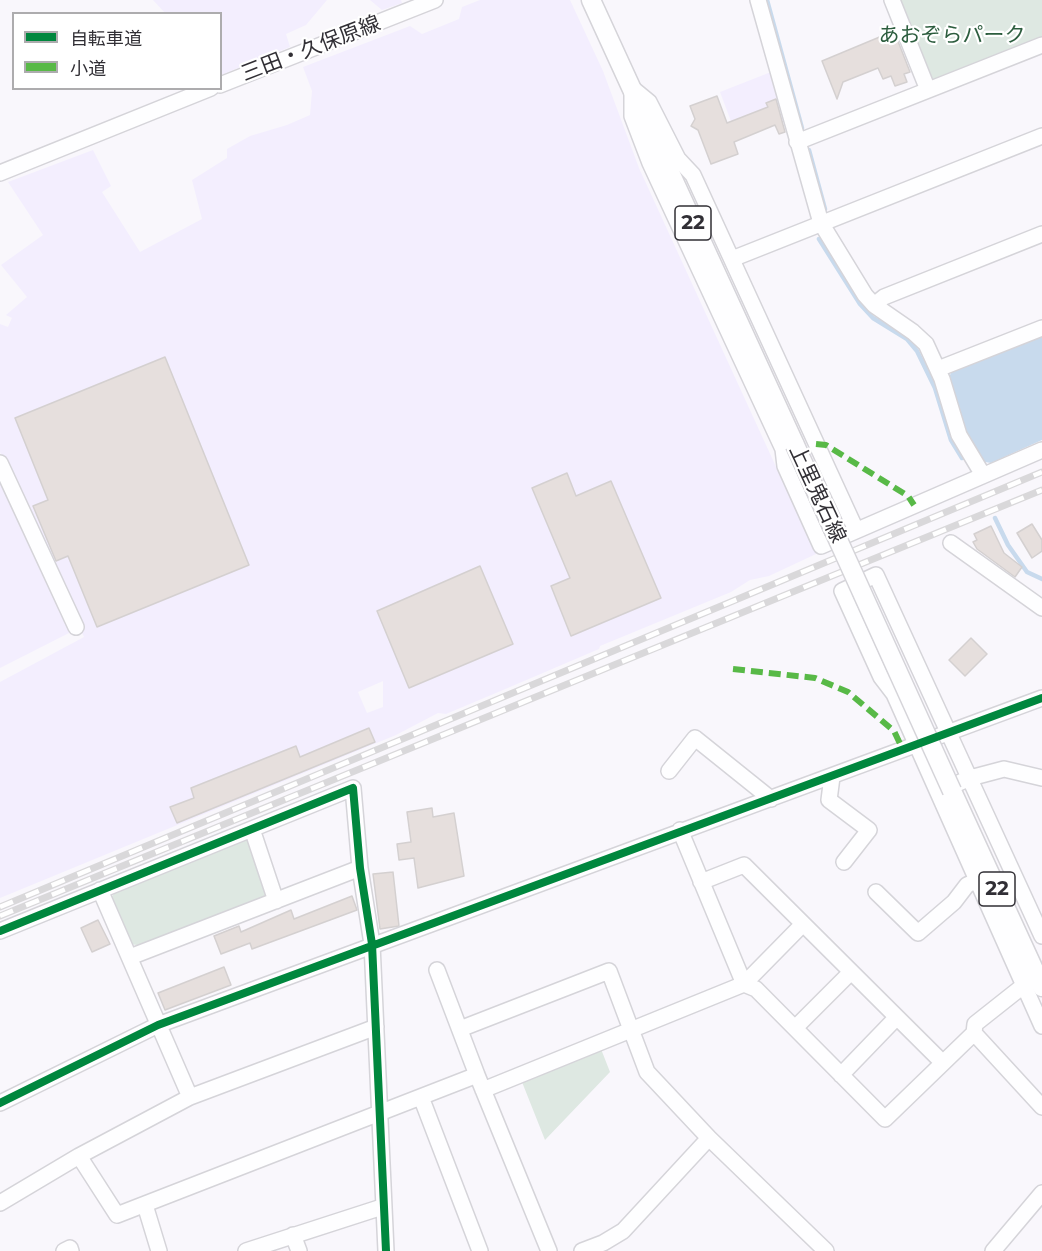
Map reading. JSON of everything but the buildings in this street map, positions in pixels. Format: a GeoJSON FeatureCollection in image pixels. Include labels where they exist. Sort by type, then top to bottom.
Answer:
{"type":"FeatureCollection","features":[{"type":"Feature","properties":{"kind":"main road","name":"上里鬼石線"},"geometry":{"type":"LineString","coordinates":[[591,0],[795,445],[945,791],[1042,987]]}},
{"type":"Feature","properties":{"kind":"street","name":"三田・久保原線"},"geometry":{"type":"LineString","coordinates":[[222,83],[435,0]]}},
{"type":"Feature","properties":{"kind":"street"},"geometry":{"type":"LineString","coordinates":[[758,0],[821,224],[874,305],[913,332],[926,344],[938,369],[959,435],[983,475]]}},
{"type":"Feature","properties":{"kind":"street"},"geometry":{"type":"LineString","coordinates":[[892,0],[928,90]]}},
{"type":"Feature","properties":{"kind":"street"},"geometry":{"type":"LineString","coordinates":[[797,142],[1042,45]]}},
{"type":"Feature","properties":{"kind":"street"},"geometry":{"type":"LineString","coordinates":[[632,88],[649,102],[678,159],[693,175],[856,530]]}},
{"type":"Feature","properties":{"kind":"street"},"geometry":{"type":"LineString","coordinates":[[632,88],[632,116],[650,163],[783,449],[785,466],[821,546],[1042,450]]}},
{"type":"Feature","properties":{"kind":"street"},"geometry":{"type":"LineString","coordinates":[[0,173],[206,90]]}},
{"type":"Feature","properties":{"kind":"street"},"geometry":{"type":"LineString","coordinates":[[732,259],[1042,136]]}},
{"type":"Feature","properties":{"kind":"street"},"geometry":{"type":"LineString","coordinates":[[874,305],[884,297],[1042,234]]}},
{"type":"Feature","properties":{"kind":"street"},"geometry":{"type":"LineString","coordinates":[[938,369],[1042,327]]}},
{"type":"Feature","properties":{"kind":"street"},"geometry":{"type":"LineString","coordinates":[[0,463],[76,627]]}},
{"type":"Feature","properties":{"kind":"street"},"geometry":{"type":"LineString","coordinates":[[951,543],[1042,608]]}},
{"type":"Feature","properties":{"kind":"street"},"geometry":{"type":"LineString","coordinates":[[1042,936],[876,575],[842,591],[881,677],[894,694],[915,745],[945,791],[978,880],[1042,1026]]}},
{"type":"Feature","properties":{"kind":"street"},"geometry":{"type":"LineString","coordinates":[[0,1103],[158,1025],[1042,698]]}},
{"type":"Feature","properties":{"kind":"street"},"geometry":{"type":"LineString","coordinates":[[669,771],[695,738],[771,799]]}},
{"type":"Feature","properties":{"kind":"street"},"geometry":{"type":"LineString","coordinates":[[945,791],[970,778],[1004,769],[1042,778]]}},
{"type":"Feature","properties":{"kind":"street"},"geometry":{"type":"LineString","coordinates":[[832,777],[830,800],[868,830],[844,862]]}},
{"type":"Feature","properties":{"kind":"street"},"geometry":{"type":"LineString","coordinates":[[0,931],[353,788],[360,868],[372,944],[382,1207],[386,1251]]}},
{"type":"Feature","properties":{"kind":"street"},"geometry":{"type":"LineString","coordinates":[[252,829],[276,902]]}},
{"type":"Feature","properties":{"kind":"street"},"geometry":{"type":"LineString","coordinates":[[680,830],[744,984],[756,989],[885,1119],[974,1033],[975,1024],[1023,986]]}},
{"type":"Feature","properties":{"kind":"street"},"geometry":{"type":"LineString","coordinates":[[701,882],[744,865],[942,1062]]}},
{"type":"Feature","properties":{"kind":"street"},"geometry":{"type":"LineString","coordinates":[[130,957],[360,868]]}},
{"type":"Feature","properties":{"kind":"street"},"geometry":{"type":"LineString","coordinates":[[876,892],[918,933],[954,902],[967,885],[978,880]]}},
{"type":"Feature","properties":{"kind":"street"},"geometry":{"type":"LineString","coordinates":[[100,890],[190,1097]]}},
{"type":"Feature","properties":{"kind":"street"},"geometry":{"type":"LineString","coordinates":[[483,1090],[744,984],[802,925]]}},
{"type":"Feature","properties":{"kind":"street"},"geometry":{"type":"LineString","coordinates":[[437,970],[477,1076],[549,1251]]}},
{"type":"Feature","properties":{"kind":"street"},"geometry":{"type":"LineString","coordinates":[[460,1029],[609,971],[647,1072],[709,1138],[826,1251]]}},
{"type":"Feature","properties":{"kind":"street"},"geometry":{"type":"LineString","coordinates":[[795,1028],[850,973]]}},
{"type":"Feature","properties":{"kind":"street"},"geometry":{"type":"LineString","coordinates":[[841,1075],[896,1018]]}},
{"type":"Feature","properties":{"kind":"street"},"geometry":{"type":"LineString","coordinates":[[0,1203],[79,1156],[190,1097],[376,1027]]}},
{"type":"Feature","properties":{"kind":"street"},"geometry":{"type":"LineString","coordinates":[[974,1033],[1042,1107]]}},
{"type":"Feature","properties":{"kind":"street"},"geometry":{"type":"LineString","coordinates":[[79,1156],[117,1215],[477,1076]]}},
{"type":"Feature","properties":{"kind":"street"},"geometry":{"type":"LineString","coordinates":[[421,1097],[480,1251]]}},
{"type":"Feature","properties":{"kind":"street"},"geometry":{"type":"LineString","coordinates":[[582,1251],[603,1244],[623,1231],[709,1138]]}},
{"type":"Feature","properties":{"kind":"street"},"geometry":{"type":"LineString","coordinates":[[993,1251],[1042,1193]]}},
{"type":"Feature","properties":{"kind":"street"},"geometry":{"type":"LineString","coordinates":[[145,1205],[159,1251]]}},
{"type":"Feature","properties":{"kind":"street"},"geometry":{"type":"LineString","coordinates":[[246,1251],[382,1207]]}},
{"type":"Feature","properties":{"kind":"street"},"geometry":{"type":"LineString","coordinates":[[293,1235],[299,1251]]}},
{"type":"Feature","properties":{"kind":"street"},"geometry":{"type":"LineString","coordinates":[[64,1251],[70,1248],[71,1251]]}},
{"type":"Feature","properties":{"kind":"shaded area"},"geometry":{"type":"Polygon","coordinates":[[[153,0],[327,0],[306,25],[286,34],[290,47],[222,75],[222,12],[164,12],[153,0]]]}},
{"type":"Feature","properties":{"kind":"shaded area"},"geometry":{"type":"Polygon","coordinates":[[[370,0],[401,0],[402,3],[382,10],[370,0]]]}},
{"type":"Feature","properties":{"kind":"shaded area"},"geometry":{"type":"Polygon","coordinates":[[[480,0],[570,0],[603,71],[639,168],[816,554],[769,576],[750,580],[731,592],[600,646],[599,649],[503,690],[446,714],[438,713],[396,735],[0,898],[0,682],[84,637],[0,452],[0,324],[8,327],[12,318],[6,315],[27,297],[1,265],[43,235],[8,182],[93,150],[111,186],[102,192],[140,252],[202,219],[192,180],[227,158],[227,149],[250,136],[287,125],[310,115],[312,91],[303,67],[410,26],[422,34],[459,19],[462,7],[480,0]],[[383,681],[358,692],[367,713],[383,707],[383,681]]]}},
{"type":"Feature","properties":{"kind":"shaded area"},"geometry":{"type":"Polygon","coordinates":[[[771,72],[785,121],[738,140],[720,92],[771,72]]]}},
{"type":"Feature","properties":{"kind":"shaded area"},"geometry":{"type":"Polygon","coordinates":[[[0,477],[70,628],[69,633],[0,668],[0,477]]]}},
{"type":"Feature","properties":{"kind":"green space","name":"あおぞらパーク"},"geometry":{"type":"Polygon","coordinates":[[[899,0],[1042,0],[1042,38],[936,80],[931,78],[899,0]]]}},
{"type":"Feature","properties":{"kind":"green space"},"geometry":{"type":"Polygon","coordinates":[[[243,838],[252,842],[270,893],[266,899],[137,945],[129,944],[110,899],[115,892],[243,838]]]}},
{"type":"Feature","properties":{"kind":"green space"},"geometry":{"type":"Polygon","coordinates":[[[601,1049],[610,1072],[545,1140],[522,1082],[601,1049]]]}},
{"type":"Feature","properties":{"kind":"water"},"geometry":{"type":"Polygon","coordinates":[[[1042,337],[1042,440],[991,463],[985,462],[966,432],[949,377],[952,371],[1042,337]]]}},
{"type":"Feature","properties":{"kind":"waterway"},"geometry":{"type":"LineString","coordinates":[[767,0],[802,128]]}},
{"type":"Feature","properties":{"kind":"waterway"},"geometry":{"type":"LineString","coordinates":[[809,150],[825,209]]}},
{"type":"Feature","properties":{"kind":"waterway"},"geometry":{"type":"LineString","coordinates":[[819,239],[860,304],[873,318],[907,339],[917,351],[935,388],[951,440],[962,458]]}},
{"type":"Feature","properties":{"kind":"waterway"},"geometry":{"type":"LineString","coordinates":[[995,518],[1008,545],[1027,572],[1042,579]]}},
{"type":"Feature","properties":{"kind":"railway"},"geometry":{"type":"LineString","coordinates":[[0,907],[1042,472]]}},
{"type":"Feature","properties":{"kind":"railway"},"geometry":{"type":"LineString","coordinates":[[0,916],[1042,490]]}},
{"type":"Feature","properties":{"kind":"marked path"},"geometry":{"type":"LineString","coordinates":[[816,444],[826,445],[908,496],[914,505]]}},
{"type":"Feature","properties":{"kind":"marked path"},"geometry":{"type":"LineString","coordinates":[[733,669],[815,678],[848,692],[894,731],[903,750]]}},
{"type":"Feature","properties":{"kind":"cycle path"},"geometry":{"type":"LineString","coordinates":[[0,1103],[158,1025],[1042,698]]}},
{"type":"Feature","properties":{"kind":"cycle path"},"geometry":{"type":"LineString","coordinates":[[0,931],[353,788],[360,868],[372,944],[386,1251]]}}]}
